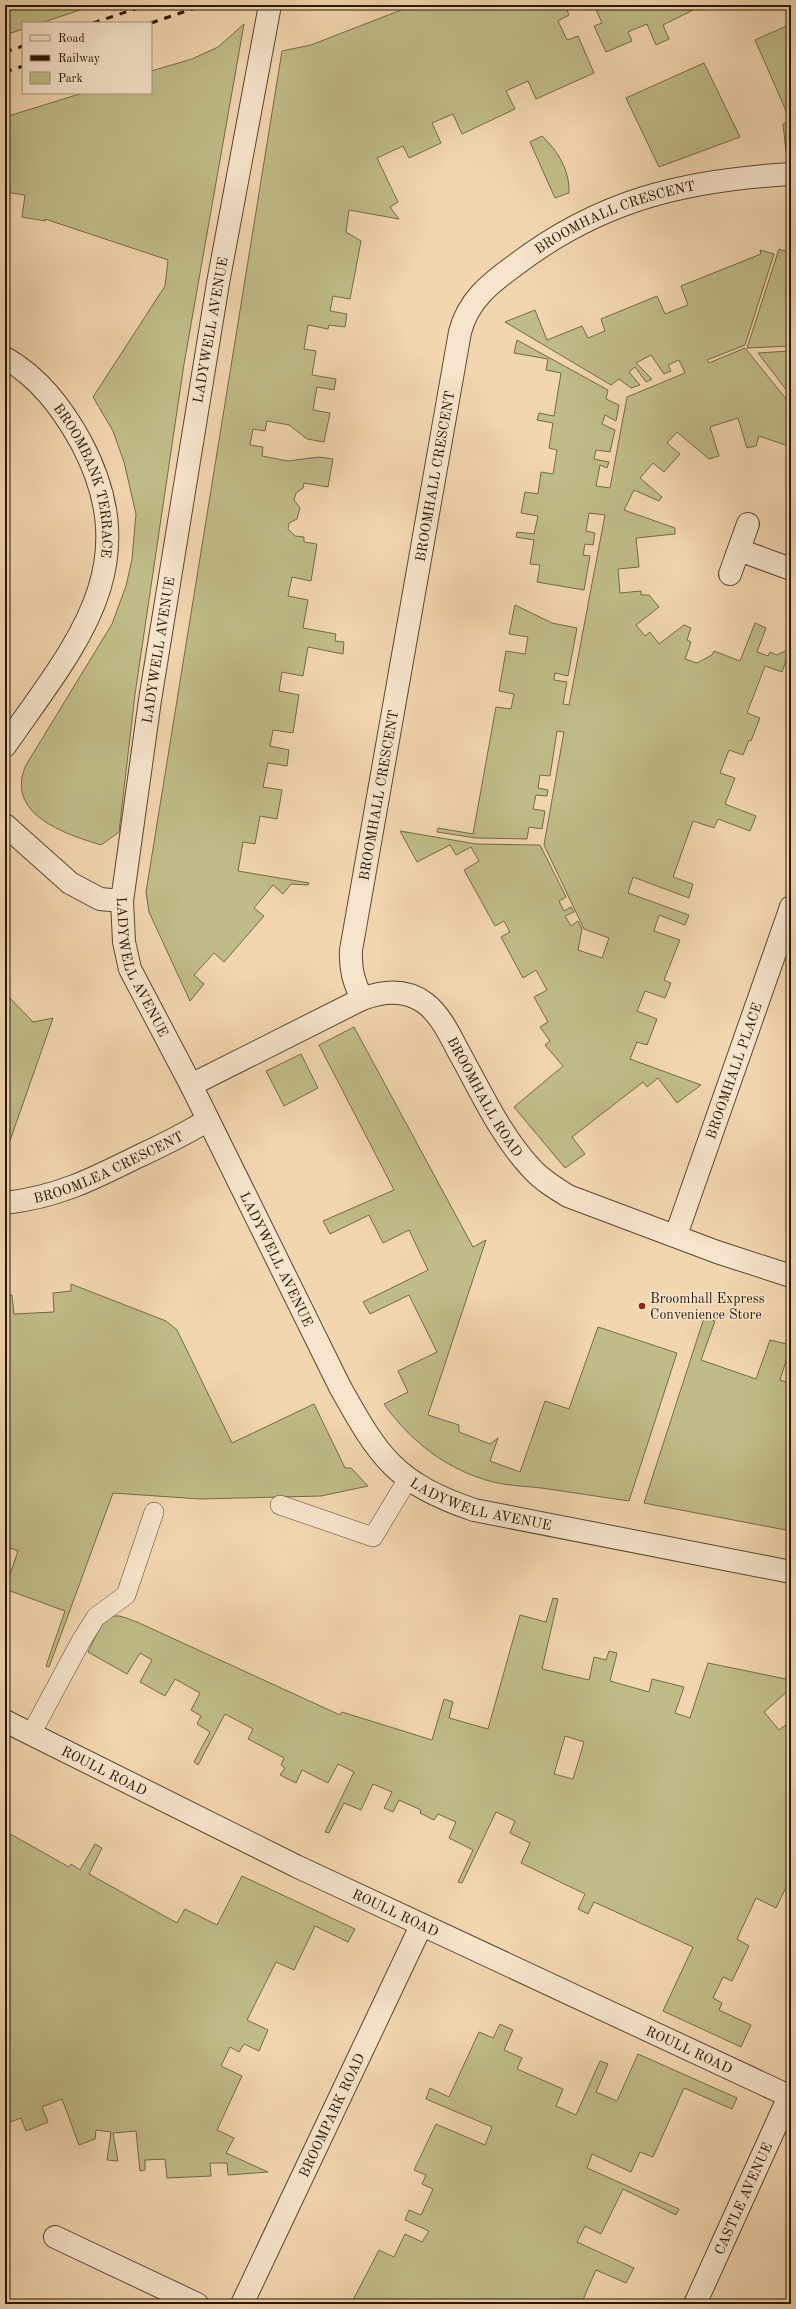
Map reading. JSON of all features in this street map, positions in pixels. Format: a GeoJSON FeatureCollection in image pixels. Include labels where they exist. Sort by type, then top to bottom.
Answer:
{"type":"FeatureCollection","features":[{"type":"Feature","properties":{"kind":"street","name":"LADYWELL AVENUE"},"geometry":{"type":"LineString","coordinates":[[270,5],[218,283],[187,463],[150,700],[122,900],[124,942],[130,969],[191,1085],[351,1407],[379,1452],[394,1468],[408,1479],[438,1496],[474,1510],[791,1572]]}},
{"type":"Feature","properties":{"kind":"street","name":"BROOMHALL CRESCENT"},"geometry":{"type":"LineString","coordinates":[[362,999],[353,980],[350,967],[351,950],[460,332],[468,308],[493,282],[540,246],[573,226],[617,206],[664,191],[705,183],[754,176],[791,174]]}},
{"type":"Feature","properties":{"kind":"street","name":"BROOMBANK TERRACE"},"geometry":{"type":"LineString","coordinates":[[5,358],[24,369],[41,385],[73,428],[101,488],[108,533],[104,568],[99,592],[86,624],[74,648],[5,746]]}},
{"type":"Feature","properties":{"kind":"street"},"geometry":{"type":"LineString","coordinates":[[730,574],[748,524]]}},
{"type":"Feature","properties":{"kind":"street"},"geometry":{"type":"LineString","coordinates":[[739,550],[791,569]]}},
{"type":"Feature","properties":{"kind":"street"},"geometry":{"type":"LineString","coordinates":[[5,825],[70,883],[100,899],[122,900]]}},
{"type":"Feature","properties":{"kind":"street","name":"BROOMHALL PLACE"},"geometry":{"type":"LineString","coordinates":[[676,1235],[791,907]]}},
{"type":"Feature","properties":{"kind":"street","name":"BROOMHALL ROAD"},"geometry":{"type":"LineString","coordinates":[[191,1085],[362,999],[385,993],[398,992],[414,997],[437,1014],[507,1137],[532,1169],[549,1184],[568,1196],[676,1235],[717,1252],[791,1276]]}},
{"type":"Feature","properties":{"kind":"street","name":"BROOMLEA CRESCENT"},"geometry":{"type":"LineString","coordinates":[[5,1203],[35,1199],[82,1185],[186,1133],[208,1120]]}},
{"type":"Feature","properties":{"kind":"street","name":"ROULL ROAD"},"geometry":{"type":"LineString","coordinates":[[5,1721],[282,1859],[421,1926],[790,2094]]}},
{"type":"Feature","properties":{"kind":"street","name":"BROOMPARK ROAD"},"geometry":{"type":"LineString","coordinates":[[242,2304],[421,1926]]}},
{"type":"Feature","properties":{"kind":"street","name":"CASTLE AVENUE"},"geometry":{"type":"LineString","coordinates":[[695,2304],[790,2094]]}},
{"type":"Feature","properties":{"kind":"street"},"geometry":{"type":"LineString","coordinates":[[55,2237],[196,2304]]}},
{"type":"Feature","properties":{"kind":"lane"},"geometry":{"type":"LineString","coordinates":[[280,1505],[373,1537],[408,1479]]}},
{"type":"Feature","properties":{"kind":"lane"},"geometry":{"type":"LineString","coordinates":[[31,1734],[81,1641],[96,1617],[126,1594],[154,1512]]}},
{"type":"Feature","properties":{"kind":"green space"},"geometry":{"type":"Polygon","coordinates":[[[5,5],[95,5],[44,22],[22,22],[22,29],[5,35],[5,5]]]}},
{"type":"Feature","properties":{"kind":"green space"},"geometry":{"type":"Polygon","coordinates":[[[414,5],[565,5],[569,15],[558,21],[567,40],[578,36],[594,73],[536,99],[528,81],[506,91],[515,109],[462,134],[453,114],[432,123],[441,143],[409,158],[403,146],[377,158],[398,202],[390,207],[399,219],[349,210],[346,232],[361,241],[350,299],[333,296],[330,311],[347,314],[345,327],[329,325],[328,329],[308,325],[304,349],[316,351],[312,375],[336,379],[334,390],[317,387],[313,410],[330,413],[324,442],[307,439],[289,425],[267,421],[265,431],[253,429],[250,445],[263,447],[262,456],[288,461],[319,457],[333,459],[328,487],[304,483],[303,488],[296,493],[294,500],[300,508],[297,519],[289,523],[288,529],[295,536],[304,537],[304,542],[317,544],[311,581],[292,577],[288,596],[308,600],[303,628],[336,634],[335,641],[344,642],[343,654],[308,647],[303,676],[282,672],[279,691],[299,695],[293,733],[273,730],[270,746],[289,750],[287,766],[268,763],[263,787],[282,790],[277,819],[260,816],[255,844],[243,842],[238,871],[309,883],[308,885],[291,884],[283,894],[273,885],[254,908],[264,916],[224,962],[214,953],[194,975],[204,984],[190,1001],[149,912],[146,892],[282,51],[311,45],[414,5]]]}},
{"type":"Feature","properties":{"kind":"green space"},"geometry":{"type":"Polygon","coordinates":[[[594,5],[703,5],[663,25],[669,39],[656,45],[647,24],[628,32],[632,41],[606,52],[594,26],[602,23],[594,5]]]}},
{"type":"Feature","properties":{"kind":"green space"},"geometry":{"type":"Polygon","coordinates":[[[244,24],[184,364],[135,694],[119,832],[101,845],[71,835],[42,819],[31,809],[23,797],[21,782],[26,765],[112,624],[126,586],[132,559],[136,514],[124,462],[113,431],[93,397],[165,286],[168,260],[45,219],[45,221],[22,217],[25,195],[5,192],[5,117],[80,94],[152,94],[152,71],[192,59],[218,47],[244,24]]]}},
{"type":"Feature","properties":{"kind":"green space"},"geometry":{"type":"Polygon","coordinates":[[[791,24],[791,111],[787,113],[755,40],[791,24]]]}},
{"type":"Feature","properties":{"kind":"green space"},"geometry":{"type":"Polygon","coordinates":[[[704,63],[740,137],[659,167],[626,98],[704,63]]]}},
{"type":"Feature","properties":{"kind":"green space"},"geometry":{"type":"Polygon","coordinates":[[[791,120],[791,151],[786,151],[783,124],[791,120]]]}},
{"type":"Feature","properties":{"kind":"green space"},"geometry":{"type":"Polygon","coordinates":[[[542,136],[553,148],[562,162],[569,185],[569,193],[555,198],[530,142],[542,136]]]}},
{"type":"Feature","properties":{"kind":"green space"},"geometry":{"type":"Polygon","coordinates":[[[779,249],[791,253],[791,346],[747,348],[779,249]]]}},
{"type":"Feature","properties":{"kind":"green space"},"geometry":{"type":"Polygon","coordinates":[[[760,250],[774,254],[745,345],[707,360],[709,363],[745,348],[791,405],[791,447],[759,436],[756,446],[747,448],[738,418],[710,427],[719,456],[709,459],[677,432],[667,443],[680,454],[664,472],[653,463],[640,478],[662,497],[659,501],[634,490],[624,510],[675,528],[675,534],[636,538],[639,567],[618,569],[620,593],[641,591],[641,595],[649,595],[659,607],[636,625],[645,636],[650,632],[659,644],[684,625],[691,628],[687,640],[691,642],[685,659],[697,663],[712,655],[714,651],[740,661],[755,623],[766,628],[757,652],[768,656],[770,652],[777,655],[791,648],[791,655],[788,655],[782,672],[765,666],[747,713],[760,718],[751,741],[749,740],[743,755],[729,750],[720,773],[735,778],[725,804],[756,816],[750,831],[718,819],[714,828],[693,821],[673,877],[693,884],[689,898],[633,877],[628,893],[689,915],[685,925],[659,915],[654,931],[680,940],[664,980],[671,983],[665,998],[645,991],[637,1011],[657,1019],[647,1045],[637,1042],[630,1059],[701,1085],[677,1103],[658,1078],[647,1087],[643,1082],[572,1137],[585,1154],[565,1168],[514,1107],[563,1066],[545,1045],[550,1041],[540,1027],[548,1022],[534,997],[547,990],[536,970],[523,978],[501,937],[510,932],[504,921],[495,926],[464,870],[479,861],[471,847],[456,855],[450,845],[417,862],[400,831],[476,844],[540,845],[566,897],[559,901],[564,911],[571,907],[574,912],[565,916],[571,926],[578,921],[582,929],[578,950],[602,958],[609,938],[584,929],[544,845],[564,732],[557,731],[550,776],[540,775],[538,788],[548,790],[547,796],[536,795],[533,809],[545,811],[542,829],[529,827],[527,839],[476,838],[437,832],[438,828],[473,834],[496,707],[511,709],[514,694],[499,691],[506,651],[525,654],[528,637],[509,634],[515,605],[552,623],[577,628],[568,676],[555,673],[554,680],[567,682],[563,704],[569,705],[605,515],[589,513],[586,531],[595,533],[593,545],[585,544],[583,555],[590,556],[584,590],[537,582],[540,565],[530,564],[534,540],[516,537],[517,532],[534,534],[538,516],[521,513],[525,492],[538,494],[541,472],[553,474],[557,450],[549,448],[553,423],[537,420],[539,413],[554,416],[561,373],[546,370],[548,359],[514,353],[517,340],[608,390],[606,399],[619,405],[616,421],[605,415],[602,424],[615,430],[610,452],[596,450],[594,459],[609,462],[607,468],[600,465],[596,486],[610,488],[627,397],[685,373],[679,360],[668,365],[671,371],[664,374],[651,355],[636,363],[652,379],[646,382],[635,367],[629,372],[640,385],[631,388],[619,379],[611,385],[505,322],[535,310],[547,340],[582,326],[588,338],[605,331],[601,319],[657,296],[665,314],[688,305],[681,286],[761,254],[760,250]]]}},
{"type":"Feature","properties":{"kind":"green space"},"geometry":{"type":"Polygon","coordinates":[[[789,351],[791,354],[791,396],[758,353],[789,351]]]}},
{"type":"Feature","properties":{"kind":"green space"},"geometry":{"type":"Polygon","coordinates":[[[5,993],[33,1022],[53,1018],[7,1149],[5,1143],[5,993]]]}},
{"type":"Feature","properties":{"kind":"green space"},"geometry":{"type":"Polygon","coordinates":[[[354,1027],[473,1247],[486,1240],[428,1415],[459,1425],[459,1432],[490,1444],[498,1438],[490,1461],[520,1472],[545,1401],[569,1409],[598,1327],[677,1353],[629,1501],[505,1484],[476,1477],[445,1462],[431,1453],[406,1431],[384,1404],[408,1392],[398,1371],[437,1352],[409,1295],[370,1314],[363,1302],[428,1270],[409,1230],[383,1243],[369,1215],[330,1234],[323,1221],[394,1190],[319,1045],[354,1027]]]}},
{"type":"Feature","properties":{"kind":"green space"},"geometry":{"type":"Polygon","coordinates":[[[301,1054],[318,1088],[284,1106],[266,1071],[301,1054]]]}},
{"type":"Feature","properties":{"kind":"green space"},"geometry":{"type":"Polygon","coordinates":[[[71,1284],[166,1321],[177,1330],[232,1443],[314,1404],[345,1468],[351,1468],[368,1486],[321,1496],[200,1499],[113,1493],[49,1667],[46,1666],[65,1611],[5,1589],[18,1551],[5,1546],[5,1296],[12,1295],[14,1314],[54,1312],[53,1293],[71,1291],[71,1284]]]}},
{"type":"Feature","properties":{"kind":"green space"},"geometry":{"type":"Polygon","coordinates":[[[704,1318],[715,1321],[701,1360],[756,1379],[770,1340],[791,1345],[780,1380],[791,1384],[791,1531],[644,1503],[704,1318]]]}},
{"type":"Feature","properties":{"kind":"green space"},"geometry":{"type":"Polygon","coordinates":[[[553,1598],[558,1599],[542,1669],[589,1680],[594,1657],[606,1660],[609,1651],[617,1653],[610,1681],[649,1692],[652,1679],[684,1687],[675,1713],[690,1718],[708,1663],[791,1680],[791,1688],[764,1712],[779,1730],[791,1721],[791,1877],[776,1908],[756,1898],[737,1939],[749,1946],[732,1981],[723,1977],[713,1998],[722,2003],[719,2010],[751,2025],[741,2047],[663,2011],[693,1947],[594,1902],[588,1914],[578,1909],[585,1894],[521,1863],[530,1843],[510,1833],[515,1821],[496,1812],[462,1883],[458,1882],[473,1850],[449,1838],[456,1822],[438,1814],[434,1820],[420,1813],[421,1810],[399,1800],[393,1812],[384,1808],[392,1792],[373,1784],[361,1810],[344,1803],[329,1833],[325,1832],[354,1772],[338,1764],[328,1783],[302,1770],[296,1783],[280,1775],[285,1768],[281,1765],[284,1758],[248,1739],[253,1729],[225,1714],[198,1765],[194,1762],[210,1732],[197,1724],[201,1716],[191,1710],[200,1693],[175,1679],[165,1696],[140,1682],[152,1660],[140,1653],[127,1674],[88,1652],[103,1624],[108,1619],[121,1616],[340,1715],[342,1712],[432,1740],[444,1699],[453,1702],[449,1718],[488,1729],[520,1615],[546,1622],[553,1598]],[[565,1736],[554,1774],[573,1779],[584,1742],[565,1736]]]}},
{"type":"Feature","properties":{"kind":"green space"},"geometry":{"type":"Polygon","coordinates":[[[5,1831],[69,1867],[71,1864],[80,1870],[95,1844],[102,1848],[89,1874],[177,1923],[185,1909],[217,1925],[242,1876],[355,1929],[348,1942],[315,1926],[294,1970],[276,1962],[247,2020],[268,2030],[259,2051],[244,2044],[239,2052],[230,2047],[221,2066],[242,2076],[217,2130],[234,2138],[226,2153],[268,2172],[228,2175],[227,2163],[210,2163],[211,2176],[167,2178],[165,2159],[145,2160],[145,2170],[140,2171],[136,2131],[113,2133],[118,2161],[107,2160],[111,2132],[96,2130],[95,2139],[79,2145],[62,2099],[42,2107],[48,2122],[26,2131],[21,2118],[5,2124],[5,1831]]]}},
{"type":"Feature","properties":{"kind":"green space"},"geometry":{"type":"Polygon","coordinates":[[[500,2024],[513,2030],[504,2050],[522,2058],[517,2069],[563,2089],[556,2106],[576,2115],[600,2061],[608,2064],[596,2092],[617,2101],[638,2054],[737,2098],[732,2109],[684,2088],[653,2157],[640,2152],[631,2172],[592,2154],[587,2168],[679,2209],[676,2215],[623,2189],[601,2234],[585,2226],[577,2242],[634,2268],[626,2283],[596,2270],[581,2304],[561,2302],[560,2304],[351,2304],[379,2250],[394,2257],[405,2234],[422,2242],[429,2231],[405,2220],[409,2210],[421,2215],[433,2189],[422,2184],[426,2175],[414,2170],[436,2124],[485,2145],[492,2127],[426,2099],[430,2088],[449,2097],[479,2032],[493,2038],[500,2024]]]}},
{"type":"Feature","properties":{"kind":"railway"},"geometry":{"type":"LineString","coordinates":[[96,22],[147,5]]}},
{"type":"Feature","properties":{"kind":"railway"},"geometry":{"type":"LineString","coordinates":[[152,23],[204,5]]}},
{"type":"Feature","properties":{"kind":"railway"},"geometry":{"type":"LineString","coordinates":[[5,52],[22,46]]}},
{"type":"Feature","properties":{"kind":"railway"},"geometry":{"type":"LineString","coordinates":[[5,72],[22,66]]}},
{"type":"Feature","properties":{"kind":"place","name":"Broomhall Express Convenience Store"},"geometry":{"type":"Point","coordinates":[642,1306]}}]}
